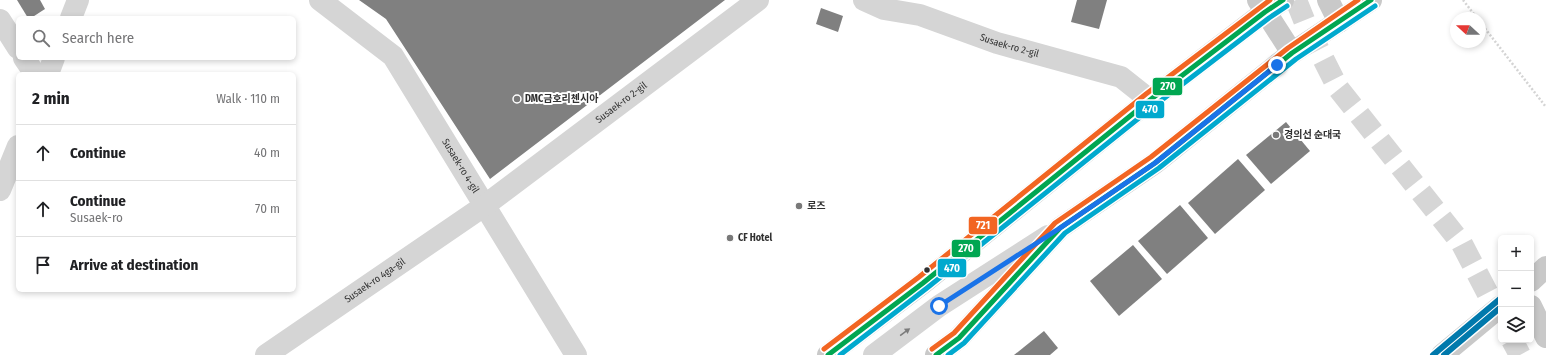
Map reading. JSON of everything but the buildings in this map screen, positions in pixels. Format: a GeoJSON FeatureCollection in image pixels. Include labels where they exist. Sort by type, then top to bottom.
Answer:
{"type":"FeatureCollection","features":[{"type":"Feature","properties":{"kind":"main road"},"geometry":{"type":"LineString","coordinates":[[1328,0],[1344,18]]}},
{"type":"Feature","properties":{"kind":"main road"},"geometry":{"type":"LineString","coordinates":[[936,355],[959,338],[1060,228],[1155,163],[1292,53],[1370,0]]}},
{"type":"Feature","properties":{"kind":"main road"},"geometry":{"type":"LineString","coordinates":[[828,355],[929,278],[1269,4],[1292,53]]}},
{"type":"Feature","properties":{"kind":"main road"},"geometry":{"type":"LineString","coordinates":[[1442,355],[1500,307]]}},
{"type":"Feature","properties":{"kind":"main road"},"geometry":{"type":"LineString","coordinates":[[1531,307],[1546,337]]}},
{"type":"Feature","properties":{"kind":"street"},"geometry":{"type":"LineString","coordinates":[[72,16],[78,0]]}},
{"type":"Feature","properties":{"kind":"street","name":"Susaek-ro 4-gil"},"geometry":{"type":"LineString","coordinates":[[320,0],[393,56],[576,355]]}},
{"type":"Feature","properties":{"kind":"street","name":"Susaek-ro 2-gil"},"geometry":{"type":"LineString","coordinates":[[484,206],[758,0]]}},
{"type":"Feature","properties":{"kind":"street","name":"Susaek-ro 2-gil"},"geometry":{"type":"LineString","coordinates":[[864,0],[884,9],[923,8],[997,43],[1120,77],[1150,100]]}},
{"type":"Feature","properties":{"kind":"street"},"geometry":{"type":"LineString","coordinates":[[0,20],[16,45]]}},
{"type":"Feature","properties":{"kind":"street"},"geometry":{"type":"LineString","coordinates":[[25,60],[33,72]]}},
{"type":"Feature","properties":{"kind":"street"},"geometry":{"type":"LineString","coordinates":[[49,72],[53,60]]}},
{"type":"Feature","properties":{"kind":"street"},"geometry":{"type":"LineString","coordinates":[[0,190],[16,151]]}},
{"type":"Feature","properties":{"kind":"street","name":"Susaek-ro 4ga-gil"},"geometry":{"type":"LineString","coordinates":[[266,355],[484,206]]}},
{"type":"Feature","properties":{"kind":"street"},"geometry":{"type":"LineString","coordinates":[[874,355],[939,306],[1060,228]]}},
{"type":"Feature","properties":{"kind":"path"},"geometry":{"type":"LineString","coordinates":[[1463,0],[1472,12]]}},
{"type":"Feature","properties":{"kind":"path"},"geometry":{"type":"LineString","coordinates":[[1486,30],[1546,107]]}},
{"type":"Feature","properties":{"kind":"pier"},"geometry":{"type":"Polygon","coordinates":[[[1531,0],[1546,0],[1546,45],[1523,6],[1531,0]]]}},
{"type":"Feature","properties":{"kind":"tunnel"},"geometry":{"type":"LineString","coordinates":[[1296,0],[1306,25],[1338,88],[1462,244],[1498,313]]}},
{"type":"Feature","properties":{"kind":"tunnel"},"geometry":{"type":"LineString","coordinates":[[1514,343],[1520,355]]}},
{"type":"Feature","properties":{"kind":"transit line","name":"721"},"geometry":{"type":"LineString","coordinates":[[824,349],[919,277],[1146,94],[1270,0]]}},
{"type":"Feature","properties":{"kind":"transit line","name":"270"},"geometry":{"type":"LineString","coordinates":[[828,355],[923,283],[1150,100],[1265,12],[1283,0]]}},
{"type":"Feature","properties":{"kind":"transit line","name":"721"},"geometry":{"type":"LineString","coordinates":[[932,349],[954,333],[1055,223],[1151,157],[1288,48],[1358,0]]}},
{"type":"Feature","properties":{"kind":"transit line","name":"270"},"geometry":{"type":"LineString","coordinates":[[936,355],[959,338],[1060,228],[1155,163],[1292,53],[1371,0]]}},
{"type":"Feature","properties":{"kind":"transit line","name":"470"},"geometry":{"type":"LineString","coordinates":[[840,355],[927,288],[1154,106],[1269,18],[1287,6]]}},
{"type":"Feature","properties":{"kind":"transit line","name":"470"},"geometry":{"type":"LineString","coordinates":[[948,355],[964,343],[1065,233],[1159,168],[1296,59],[1375,6]]}},
{"type":"Feature","properties":{"kind":"transit line"},"geometry":{"type":"LineString","coordinates":[[1433,355],[1498,301]]}},
{"type":"Feature","properties":{"kind":"transit line"},"geometry":{"type":"LineString","coordinates":[[1444,355],[1498,310]]}},
{"type":"Feature","properties":{"kind":"place","name":"DMC금호리첸시아"},"geometry":{"type":"Point","coordinates":[517,99]}},
{"type":"Feature","properties":{"kind":"place","name":"경의선 순대국"},"geometry":{"type":"Point","coordinates":[1276,135]}},
{"type":"Feature","properties":{"kind":"place","name":"로즈"},"geometry":{"type":"Point","coordinates":[799,206]}},
{"type":"Feature","properties":{"kind":"place","name":"CF Hotel"},"geometry":{"type":"Point","coordinates":[730,238]}},
{"type":"Feature","properties":{"kind":"route"},"geometry":{"type":"LineString","coordinates":[[939,306],[1060,228],[1155,163],[1277,65]]}}]}
